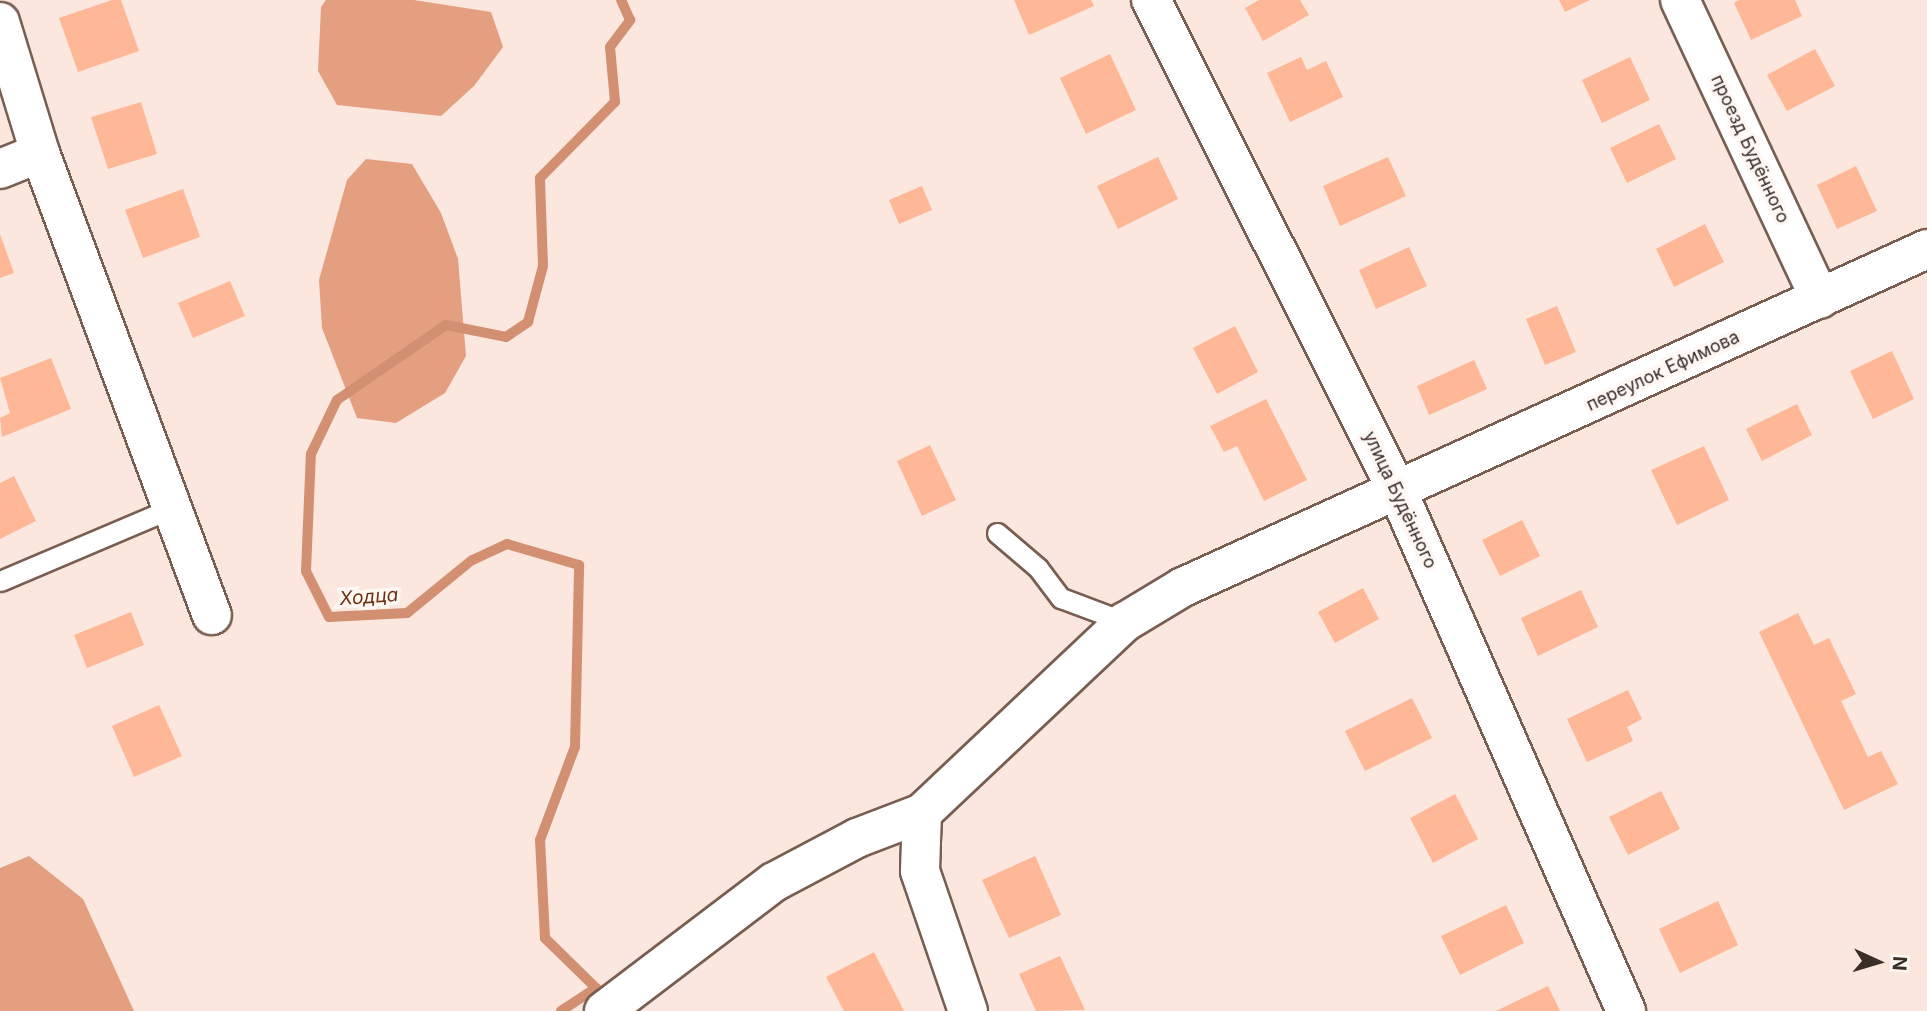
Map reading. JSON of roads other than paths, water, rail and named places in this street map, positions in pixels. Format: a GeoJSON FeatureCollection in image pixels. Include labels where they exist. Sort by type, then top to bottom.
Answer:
{"type":"FeatureCollection","features":[{"type":"Feature","properties":{"kind":"street","name":"улица Будённого"},"geometry":{"type":"LineString","coordinates":[[1152,0],[1398,492],[1626,1011]]}},
{"type":"Feature","properties":{"kind":"street","name":"проезд Будённого"},"geometry":{"type":"LineString","coordinates":[[1680,0],[1820,299]]}},
{"type":"Feature","properties":{"kind":"street"},"geometry":{"type":"LineString","coordinates":[[0,22],[40,153],[212,615]]}},
{"type":"Feature","properties":{"kind":"street"},"geometry":{"type":"LineString","coordinates":[[0,169],[40,153]]}},
{"type":"Feature","properties":{"kind":"street","name":"переулок Ефимова"},"geometry":{"type":"LineString","coordinates":[[922,813],[1125,622],[1183,587],[1398,492],[1927,249]]}},
{"type":"Feature","properties":{"kind":"street"},"geometry":{"type":"LineString","coordinates":[[604,1011],[774,882],[858,838],[922,813],[920,871],[968,1011]]}},
{"type":"Feature","properties":{"kind":"lane"},"geometry":{"type":"LineString","coordinates":[[0,581],[172,508]]}},
{"type":"Feature","properties":{"kind":"lane"},"geometry":{"type":"LineString","coordinates":[[997,533],[1038,568],[1062,598],[1125,622]]}},
{"type":"Feature","properties":{"kind":"waterway","name":"Ходца"},"geometry":{"type":"LineString","coordinates":[[561,1011],[596,988],[545,938],[540,840],[575,747],[579,565],[507,544],[472,560],[407,613],[329,617],[306,571],[311,454],[337,400],[446,325],[506,337],[528,322],[543,266],[540,178],[615,102],[610,47],[630,20],[621,0]]}}]}
